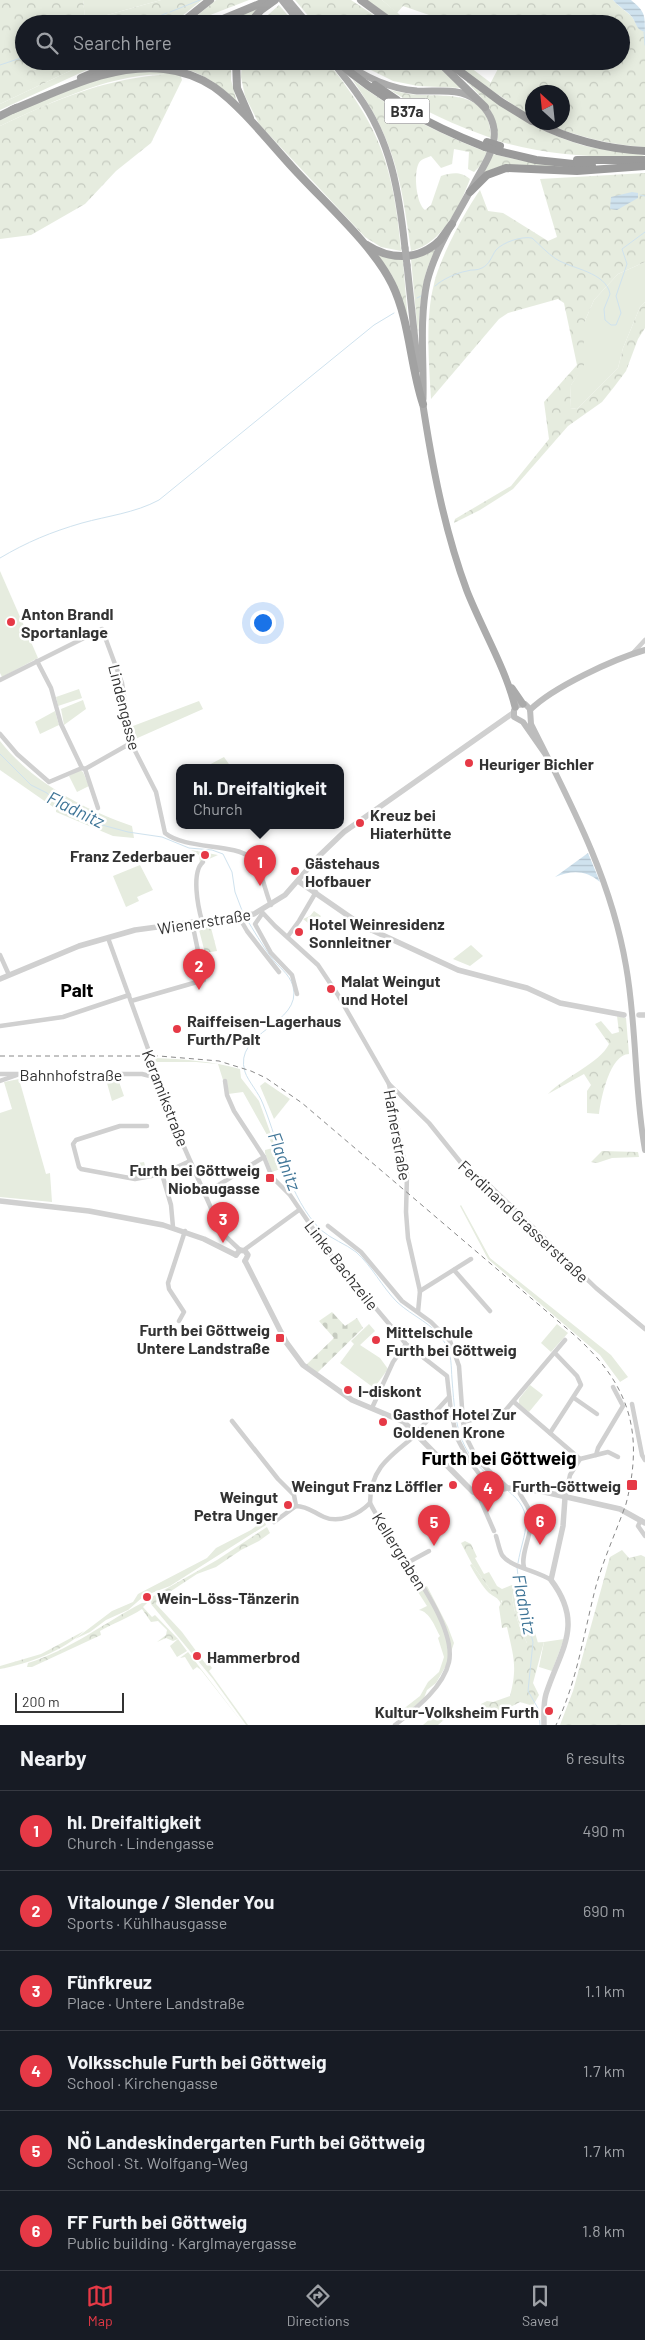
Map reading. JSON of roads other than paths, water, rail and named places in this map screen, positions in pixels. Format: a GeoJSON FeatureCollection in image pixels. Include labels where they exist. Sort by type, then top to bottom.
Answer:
{"type":"FeatureCollection","features":[{"type":"Feature","properties":{"kind":"highway"},"geometry":{"type":"LineString","coordinates":[[191,15],[210,0]]}},
{"type":"Feature","properties":{"kind":"highway"},"geometry":{"type":"LineString","coordinates":[[233,15],[269,0]]}},
{"type":"Feature","properties":{"kind":"highway"},"geometry":{"type":"LineString","coordinates":[[257,15],[275,0]]}},
{"type":"Feature","properties":{"kind":"highway"},"geometry":{"type":"LineString","coordinates":[[362,0],[382,15]]}},
{"type":"Feature","properties":{"kind":"highway"},"geometry":{"type":"LineString","coordinates":[[12,110],[102,76],[129,70]]}},
{"type":"Feature","properties":{"kind":"highway"},"geometry":{"type":"LineString","coordinates":[[168,70],[190,75],[214,87],[260,132],[361,241],[383,268],[396,295],[423,404]]}},
{"type":"Feature","properties":{"kind":"highway"},"geometry":{"type":"LineString","coordinates":[[236,70],[239,96],[260,132]]}},
{"type":"Feature","properties":{"kind":"highway","name":"B37a"},"geometry":{"type":"LineString","coordinates":[[348,70],[383,97],[449,133],[536,160],[571,165],[645,166]]}},
{"type":"Feature","properties":{"kind":"highway","name":"B37a"},"geometry":{"type":"LineString","coordinates":[[356,70],[415,110],[486,144]]}},
{"type":"Feature","properties":{"kind":"highway"},"geometry":{"type":"LineString","coordinates":[[447,70],[485,107]]}},
{"type":"Feature","properties":{"kind":"highway"},"geometry":{"type":"LineString","coordinates":[[458,70],[501,102],[525,117]]}},
{"type":"Feature","properties":{"kind":"highway"},"geometry":{"type":"LineString","coordinates":[[0,116],[98,71]]}},
{"type":"Feature","properties":{"kind":"highway"},"geometry":{"type":"LineString","coordinates":[[554,130],[585,142],[645,151]]}},
{"type":"Feature","properties":{"kind":"highway","name":"B37a"},"geometry":{"type":"LineString","coordinates":[[499,148],[579,160],[645,160]]}},
{"type":"Feature","properties":{"kind":"highway"},"geometry":{"type":"LineString","coordinates":[[470,192],[487,175],[506,168],[587,171],[645,166]]}},
{"type":"Feature","properties":{"kind":"highway"},"geometry":{"type":"LineString","coordinates":[[361,241],[386,255],[413,255],[434,245],[452,224]]}},
{"type":"Feature","properties":{"kind":"main road"},"geometry":{"type":"LineString","coordinates":[[286,1],[295,15]]}},
{"type":"Feature","properties":{"kind":"main road"},"geometry":{"type":"LineString","coordinates":[[286,1],[299,15]]}},
{"type":"Feature","properties":{"kind":"main road"},"geometry":{"type":"LineString","coordinates":[[339,70],[368,109],[387,150],[399,194],[423,404],[434,475],[451,542],[472,602],[498,663],[514,713],[526,720],[546,755],[592,848],[616,921],[630,988],[638,1102],[645,1150]]}},
{"type":"Feature","properties":{"kind":"main road"},"geometry":{"type":"LineString","coordinates":[[358,70],[376,80],[397,88],[460,92],[473,98],[485,107],[492,122],[494,140],[488,159],[433,263],[425,296],[422,338],[423,404]]}},
{"type":"Feature","properties":{"kind":"main road"},"geometry":{"type":"LineString","coordinates":[[514,713],[633,654],[645,650]]}},
{"type":"Feature","properties":{"kind":"main road"},"geometry":{"type":"LineString","coordinates":[[498,663],[527,706],[526,720]]}},
{"type":"Feature","properties":{"kind":"street","name":"Lindengasse"},"geometry":{"type":"LineString","coordinates":[[37,661],[102,629],[122,683],[131,743],[156,792],[165,832],[195,844],[225,849],[247,856],[256,866],[273,903]]}},
{"type":"Feature","properties":{"kind":"street"},"geometry":{"type":"LineString","coordinates":[[633,654],[645,640]]}},
{"type":"Feature","properties":{"kind":"street"},"geometry":{"type":"LineString","coordinates":[[0,680],[37,661],[52,688],[60,724],[83,768],[98,808]]}},
{"type":"Feature","properties":{"kind":"street","name":"Wienerstraße"},"geometry":{"type":"LineString","coordinates":[[0,979],[79,946],[138,930],[262,913],[289,891],[319,856],[344,832],[514,713]]}},
{"type":"Feature","properties":{"kind":"street"},"geometry":{"type":"LineString","coordinates":[[0,734],[17,754],[49,782],[83,768],[131,743]]}},
{"type":"Feature","properties":{"kind":"street"},"geometry":{"type":"LineString","coordinates":[[202,921],[196,896],[198,868],[204,862]]}},
{"type":"Feature","properties":{"kind":"street"},"geometry":{"type":"LineString","coordinates":[[298,881],[363,926],[458,970],[526,988],[551,1000],[624,1015]]}},
{"type":"Feature","properties":{"kind":"street"},"geometry":{"type":"LineString","coordinates":[[288,936],[316,892]]}},
{"type":"Feature","properties":{"kind":"street"},"geometry":{"type":"LineString","coordinates":[[262,913],[255,924],[271,953],[292,975],[297,994]]}},
{"type":"Feature","properties":{"kind":"street","name":"Hafnerstraße"},"geometry":{"type":"LineString","coordinates":[[262,913],[318,965],[338,995],[389,1084],[407,1175],[406,1212],[408,1238],[420,1291],[418,1312]]}},
{"type":"Feature","properties":{"kind":"street"},"geometry":{"type":"LineString","coordinates":[[239,917],[246,931],[279,972]]}},
{"type":"Feature","properties":{"kind":"street"},"geometry":{"type":"LineString","coordinates":[[131,1001],[204,980],[192,922]]}},
{"type":"Feature","properties":{"kind":"street","name":"Keramikstraße"},"geometry":{"type":"LineString","coordinates":[[108,938],[152,1063],[190,1161],[224,1236],[240,1252]]}},
{"type":"Feature","properties":{"kind":"street"},"geometry":{"type":"LineString","coordinates":[[0,955],[9,975]]}},
{"type":"Feature","properties":{"kind":"street"},"geometry":{"type":"LineString","coordinates":[[0,1026],[63,1017],[129,995]]}},
{"type":"Feature","properties":{"kind":"street","name":"Bahnhofstraße"},"geometry":{"type":"LineString","coordinates":[[142,1074],[149,1069],[152,1063]]}},
{"type":"Feature","properties":{"kind":"street","name":"Bahnhofstraße"},"geometry":{"type":"LineString","coordinates":[[0,1074],[142,1074],[154,1076],[158,1079]]}},
{"type":"Feature","properties":{"kind":"street"},"geometry":{"type":"LineString","coordinates":[[0,1081],[18,1074]]}},
{"type":"Feature","properties":{"kind":"street","name":"Linke Bachzeile"},"geometry":{"type":"LineString","coordinates":[[225,1080],[227,1095],[234,1111],[264,1158],[272,1177],[287,1190],[331,1255],[406,1344],[447,1376],[454,1430],[461,1448],[494,1490]]}},
{"type":"Feature","properties":{"kind":"street","name":"Ferdinand Grasserstraße"},"geometry":{"type":"LineString","coordinates":[[389,1084],[425,1118],[466,1169],[486,1182],[596,1288],[645,1329]]}},
{"type":"Feature","properties":{"kind":"street"},"geometry":{"type":"LineString","coordinates":[[147,1126],[120,1126],[76,1140],[74,1144],[79,1167],[81,1169],[135,1179],[162,1174],[190,1161]]}},
{"type":"Feature","properties":{"kind":"street"},"geometry":{"type":"LineString","coordinates":[[204,1194],[264,1158]]}},
{"type":"Feature","properties":{"kind":"street"},"geometry":{"type":"LineString","coordinates":[[162,1174],[171,1205],[173,1228]]}},
{"type":"Feature","properties":{"kind":"street"},"geometry":{"type":"LineString","coordinates":[[0,1201],[44,1205],[173,1228],[240,1252],[248,1256],[245,1261]]}},
{"type":"Feature","properties":{"kind":"street"},"geometry":{"type":"LineString","coordinates":[[245,1261],[239,1261],[240,1252],[299,1210]]}},
{"type":"Feature","properties":{"kind":"street"},"geometry":{"type":"LineString","coordinates":[[328,1226],[361,1252],[402,1301],[443,1333],[454,1349],[460,1375],[463,1422],[467,1439],[476,1458],[508,1488]]}},
{"type":"Feature","properties":{"kind":"street"},"geometry":{"type":"LineString","coordinates":[[179,1321],[184,1312],[169,1289],[168,1283],[185,1231]]}},
{"type":"Feature","properties":{"kind":"street"},"geometry":{"type":"LineString","coordinates":[[420,1291],[471,1259]]}},
{"type":"Feature","properties":{"kind":"street"},"geometry":{"type":"LineString","coordinates":[[245,1261],[286,1342],[309,1371],[356,1402],[400,1419],[457,1478],[478,1494],[503,1557],[514,1564],[551,1580],[560,1592],[568,1622],[568,1638],[545,1696],[544,1725]]}},
{"type":"Feature","properties":{"kind":"street"},"geometry":{"type":"LineString","coordinates":[[454,1270],[490,1311]]}},
{"type":"Feature","properties":{"kind":"street"},"geometry":{"type":"LineString","coordinates":[[463,1422],[502,1412],[514,1402],[565,1340]]}},
{"type":"Feature","properties":{"kind":"street"},"geometry":{"type":"LineString","coordinates":[[372,1408],[389,1376],[393,1362],[406,1344]]}},
{"type":"Feature","properties":{"kind":"street"},"geometry":{"type":"LineString","coordinates":[[550,1433],[580,1388],[580,1380],[555,1353]]}},
{"type":"Feature","properties":{"kind":"street"},"geometry":{"type":"LineString","coordinates":[[596,1456],[598,1448],[623,1406],[614,1387]]}},
{"type":"Feature","properties":{"kind":"street","name":"Kellergraben"},"geometry":{"type":"LineString","coordinates":[[395,1725],[432,1692],[448,1664],[449,1653],[443,1627],[436,1610],[370,1502],[371,1483],[377,1471],[416,1434],[449,1398]]}},
{"type":"Feature","properties":{"kind":"street"},"geometry":{"type":"LineString","coordinates":[[574,1398],[596,1414]]}},
{"type":"Feature","properties":{"kind":"street"},"geometry":{"type":"LineString","coordinates":[[514,1402],[580,1459]]}},
{"type":"Feature","properties":{"kind":"street"},"geometry":{"type":"LineString","coordinates":[[632,1404],[642,1455],[645,1460]]}},
{"type":"Feature","properties":{"kind":"street"},"geometry":{"type":"LineString","coordinates":[[232,1421],[278,1479],[294,1495],[296,1506]]}},
{"type":"Feature","properties":{"kind":"street"},"geometry":{"type":"LineString","coordinates":[[551,1580],[564,1521],[565,1498],[570,1475],[580,1459],[608,1452],[618,1456]]}},
{"type":"Feature","properties":{"kind":"street"},"geometry":{"type":"LineString","coordinates":[[478,1494],[494,1490],[518,1488],[606,1504],[628,1512],[643,1521],[638,1526],[645,1536]]}},
{"type":"Feature","properties":{"kind":"street"},"geometry":{"type":"LineString","coordinates":[[518,1488],[531,1516],[523,1567]]}},
{"type":"Feature","properties":{"kind":"street"},"geometry":{"type":"LineString","coordinates":[[274,1522],[296,1506],[309,1508],[325,1518],[338,1519],[360,1512],[370,1502]]}},
{"type":"Feature","properties":{"kind":"street"},"geometry":{"type":"LineString","coordinates":[[407,1563],[429,1551]]}},
{"type":"Feature","properties":{"kind":"water"},"geometry":{"type":"Polygon","coordinates":[[[613,0],[631,0],[639,8],[644,17],[645,32],[638,28],[630,15],[613,0]]]}},
{"type":"Feature","properties":{"kind":"water"},"geometry":{"type":"Polygon","coordinates":[[[632,192],[638,193],[638,198],[617,210],[610,209],[611,197],[632,192]]]}},
{"type":"Feature","properties":{"kind":"water"},"geometry":{"type":"Polygon","coordinates":[[[588,853],[600,882],[589,875],[579,872],[555,877],[588,853]]]}},
{"type":"Feature","properties":{"kind":"waterway"},"geometry":{"type":"LineString","coordinates":[[170,12],[200,0]]}},
{"type":"Feature","properties":{"kind":"waterway"},"geometry":{"type":"LineString","coordinates":[[162,15],[167,13]]}},
{"type":"Feature","properties":{"kind":"waterway"},"geometry":{"type":"LineString","coordinates":[[644,32],[645,45]]}},
{"type":"Feature","properties":{"kind":"waterway"},"geometry":{"type":"LineString","coordinates":[[0,65],[15,60]]}},
{"type":"Feature","properties":{"kind":"waterway"},"geometry":{"type":"LineString","coordinates":[[640,195],[645,196]]}},
{"type":"Feature","properties":{"kind":"waterway"},"geometry":{"type":"LineString","coordinates":[[435,286],[454,275],[482,268],[489,262],[496,250],[508,242],[532,238],[556,259],[588,272],[602,281],[610,294],[604,309],[605,320],[611,325],[616,325],[621,313],[616,296],[627,264],[622,249],[645,232]]}},
{"type":"Feature","properties":{"kind":"waterway"},"geometry":{"type":"LineString","coordinates":[[417,298],[421,296]]}},
{"type":"Feature","properties":{"kind":"waterway"},"geometry":{"type":"LineString","coordinates":[[0,558],[30,542],[60,530],[131,511],[159,500],[374,325],[394,313]]}},
{"type":"Feature","properties":{"kind":"waterway","name":"Fladnitz"},"geometry":{"type":"LineString","coordinates":[[0,754],[31,785],[47,793],[58,805],[89,816],[102,825],[128,832],[162,837],[189,848],[212,850],[223,854],[232,872],[235,892],[243,913]]}},
{"type":"Feature","properties":{"kind":"waterway","name":"Fladnitz"},"geometry":{"type":"LineString","coordinates":[[246,918],[293,986],[293,999],[288,1010],[279,1020],[257,1037],[248,1047],[244,1058],[245,1072],[263,1104],[293,1187],[300,1202],[321,1230],[356,1252],[397,1302],[435,1330],[445,1343],[450,1356],[455,1413],[462,1440],[476,1463],[502,1487]]}},
{"type":"Feature","properties":{"kind":"waterway","name":"Fladnitz"},"geometry":{"type":"LineString","coordinates":[[507,1490],[517,1499],[525,1515],[525,1533],[518,1563]]}},
{"type":"Feature","properties":{"kind":"waterway","name":"Fladnitz"},"geometry":{"type":"LineString","coordinates":[[517,1567],[520,1594],[533,1642],[528,1691],[539,1710],[540,1725]]}},
{"type":"Feature","properties":{"kind":"railway"},"geometry":{"type":"LineString","coordinates":[[0,1056],[159,1056],[219,1061],[266,1078],[302,1103],[572,1333],[607,1370],[619,1389],[627,1409],[632,1430],[631,1477],[626,1504],[596,1586],[575,1674],[556,1725]]}},
{"type":"Feature","properties":{"kind":"place","name":"Anton Brandl Sportanlage"},"geometry":{"type":"Point","coordinates":[11,622]}},
{"type":"Feature","properties":{"kind":"place","name":"Heuriger Bichler"},"geometry":{"type":"Point","coordinates":[469,763]}},
{"type":"Feature","properties":{"kind":"place","name":"Kreuz bei Hiaterhütte"},"geometry":{"type":"Point","coordinates":[360,823]}},
{"type":"Feature","properties":{"kind":"place","name":"Franz Zederbauer"},"geometry":{"type":"Point","coordinates":[205,855]}},
{"type":"Feature","properties":{"kind":"place","name":"Gästehaus Hofbauer"},"geometry":{"type":"Point","coordinates":[295,871]}},
{"type":"Feature","properties":{"kind":"place","name":"hl. Dreifaltigkeit"},"geometry":{"type":"Point","coordinates":[260,886]}},
{"type":"Feature","properties":{"kind":"place","name":"Hotel Weinresidenz Sonnleitner"},"geometry":{"type":"Point","coordinates":[299,932]}},
{"type":"Feature","properties":{"kind":"place","name":"Malat Weingut und Hotel"},"geometry":{"type":"Point","coordinates":[331,989]}},
{"type":"Feature","properties":{"kind":"place","name":"Vitalounge / Slender You"},"geometry":{"type":"Point","coordinates":[199,990]}},
{"type":"Feature","properties":{"kind":"place","name":"Raiffeisen-Lagerhaus Furth/Palt"},"geometry":{"type":"Point","coordinates":[177,1029]}},
{"type":"Feature","properties":{"kind":"place","name":"Furth bei Göttweig Niobaugasse"},"geometry":{"type":"Point","coordinates":[270,1178]}},
{"type":"Feature","properties":{"kind":"place","name":"Fünfkreuz"},"geometry":{"type":"Point","coordinates":[223,1243]}},
{"type":"Feature","properties":{"kind":"place","name":"Furth bei Göttweig Untere Landstraße"},"geometry":{"type":"Point","coordinates":[280,1338]}},
{"type":"Feature","properties":{"kind":"place","name":"Mittelschule Furth bei Göttweig"},"geometry":{"type":"Point","coordinates":[376,1340]}},
{"type":"Feature","properties":{"kind":"place","name":"I-diskont"},"geometry":{"type":"Point","coordinates":[348,1390]}},
{"type":"Feature","properties":{"kind":"place","name":"Gasthof Hotel Zur Goldenen Krone"},"geometry":{"type":"Point","coordinates":[383,1422]}},
{"type":"Feature","properties":{"kind":"place","name":"Weingut Franz Löffler"},"geometry":{"type":"Point","coordinates":[453,1485]}},
{"type":"Feature","properties":{"kind":"place","name":"Furth-Göttweig"},"geometry":{"type":"Point","coordinates":[632,1485]}},
{"type":"Feature","properties":{"kind":"place","name":"Weingut Petra Unger"},"geometry":{"type":"Point","coordinates":[288,1505]}},
{"type":"Feature","properties":{"kind":"place","name":"Volksschule Furth bei Göttweig"},"geometry":{"type":"Point","coordinates":[488,1512]}},
{"type":"Feature","properties":{"kind":"place","name":"FF Furth bei Göttweig"},"geometry":{"type":"Point","coordinates":[540,1545]}},
{"type":"Feature","properties":{"kind":"place","name":"NÖ Landeskindergarten Furth bei Göttweig"},"geometry":{"type":"Point","coordinates":[434,1546]}},
{"type":"Feature","properties":{"kind":"place","name":"Wein-Löss-Tänzerin"},"geometry":{"type":"Point","coordinates":[147,1597]}},
{"type":"Feature","properties":{"kind":"place","name":"Hammerbrod"},"geometry":{"type":"Point","coordinates":[197,1656]}},
{"type":"Feature","properties":{"kind":"place","name":"Kultur-Volksheim Furth"},"geometry":{"type":"Point","coordinates":[549,1711]}},
{"type":"Feature","properties":{"kind":"district","name":"Palt"},"geometry":{"type":"Point","coordinates":[77,989]}},
{"type":"Feature","properties":{"kind":"district","name":"Furth bei Göttweig"},"geometry":{"type":"Point","coordinates":[499,1457]}}]}
